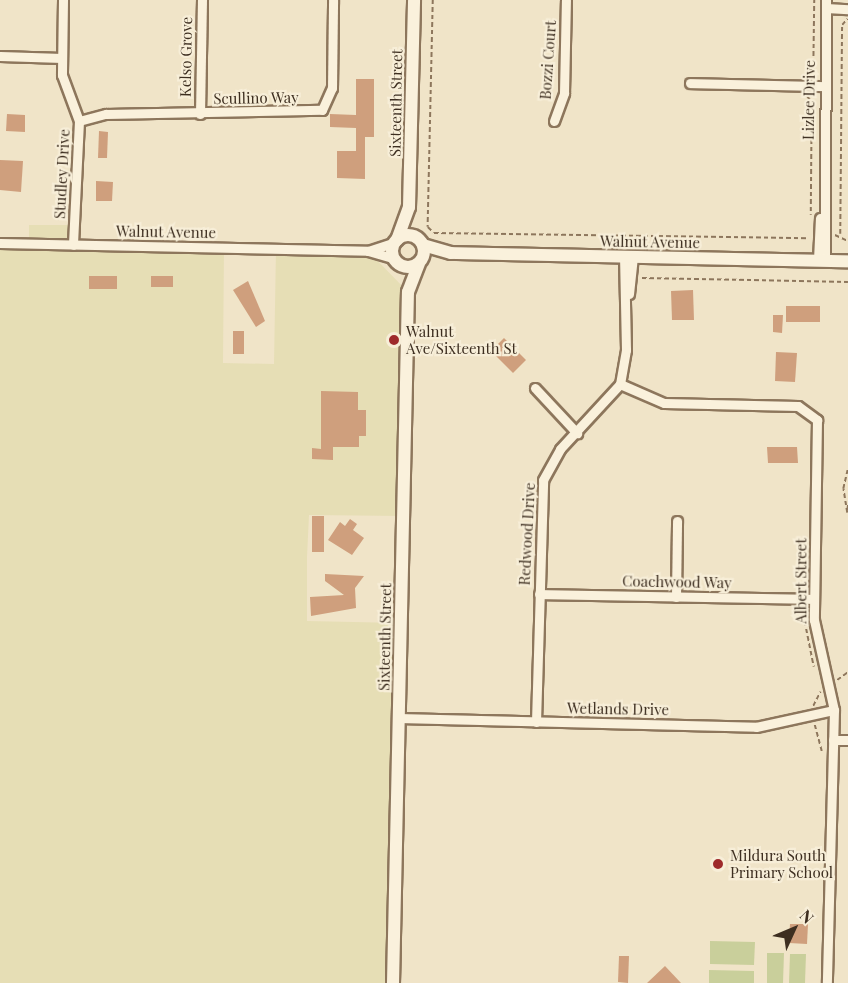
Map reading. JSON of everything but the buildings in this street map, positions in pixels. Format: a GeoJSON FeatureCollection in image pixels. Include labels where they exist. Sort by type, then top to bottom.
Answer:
{"type":"FeatureCollection","features":[{"type":"Feature","properties":{"kind":"street","name":"Studley Drive"},"geometry":{"type":"LineString","coordinates":[[63,0],[62,58],[70,105],[79,121],[73,245]]}},
{"type":"Feature","properties":{"kind":"street","name":"Kelso Grove"},"geometry":{"type":"LineString","coordinates":[[200,114],[202,0]]}},
{"type":"Feature","properties":{"kind":"street","name":"Scullino Way"},"geometry":{"type":"LineString","coordinates":[[79,121],[106,114],[322,110],[332,88],[333,0]]}},
{"type":"Feature","properties":{"kind":"street","name":"Sixteenth Street"},"geometry":{"type":"LineString","coordinates":[[393,983],[408,292],[420,262],[420,241],[409,207],[414,0]]}},
{"type":"Feature","properties":{"kind":"street","name":"Bozzi Court"},"geometry":{"type":"LineString","coordinates":[[554,121],[564,93],[566,0]]}},
{"type":"Feature","properties":{"kind":"street"},"geometry":{"type":"LineString","coordinates":[[826,4],[848,9]]}},
{"type":"Feature","properties":{"kind":"street","name":"Lizlee Drive"},"geometry":{"type":"LineString","coordinates":[[821,260],[826,4]]}},
{"type":"Feature","properties":{"kind":"street"},"geometry":{"type":"LineString","coordinates":[[0,56],[62,58]]}},
{"type":"Feature","properties":{"kind":"street"},"geometry":{"type":"LineString","coordinates":[[690,83],[825,86]]}},
{"type":"Feature","properties":{"kind":"street","name":"Lizlee Drive"},"geometry":{"type":"LineString","coordinates":[[821,260],[818,234],[822,201]]}},
{"type":"Feature","properties":{"kind":"street","name":"Sixteenth Street"},"geometry":{"type":"LineString","coordinates":[[408,292],[397,262],[396,241],[409,207]]}},
{"type":"Feature","properties":{"kind":"street"},"geometry":{"type":"LineString","coordinates":[[396,241],[420,241]]}},
{"type":"Feature","properties":{"kind":"street","name":"Walnut Avenue"},"geometry":{"type":"LineString","coordinates":[[368,251],[396,241]]}},
{"type":"Feature","properties":{"kind":"street","name":"Walnut Avenue"},"geometry":{"type":"LineString","coordinates":[[420,241],[451,253]]}},
{"type":"Feature","properties":{"kind":"street","name":"Walnut Avenue"},"geometry":{"type":"LineString","coordinates":[[0,243],[368,251],[397,262],[420,262],[451,253],[848,261]]}},
{"type":"Feature","properties":{"kind":"street"},"geometry":{"type":"LineString","coordinates":[[627,305],[632,278],[628,256]]}},
{"type":"Feature","properties":{"kind":"street"},"geometry":{"type":"LineString","coordinates":[[620,384],[627,305],[628,256]]}},
{"type":"Feature","properties":{"kind":"street","name":"Redwood Drive"},"geometry":{"type":"LineString","coordinates":[[536,722],[543,480],[554,457],[620,384]]}},
{"type":"Feature","properties":{"kind":"street","name":"Albert Street"},"geometry":{"type":"LineString","coordinates":[[620,384],[664,402],[798,406],[814,416],[819,425],[814,599],[834,710],[826,983]]}},
{"type":"Feature","properties":{"kind":"street"},"geometry":{"type":"LineString","coordinates":[[535,388],[577,433]]}},
{"type":"Feature","properties":{"kind":"street"},"geometry":{"type":"LineString","coordinates":[[676,597],[677,521]]}},
{"type":"Feature","properties":{"kind":"street","name":"Coachwood Way"},"geometry":{"type":"LineString","coordinates":[[539,594],[814,599]]}},
{"type":"Feature","properties":{"kind":"street","name":"Wetlands Drive"},"geometry":{"type":"LineString","coordinates":[[398,718],[756,727],[834,710]]}},
{"type":"Feature","properties":{"kind":"street"},"geometry":{"type":"LineString","coordinates":[[833,740],[848,740]]}},
{"type":"Feature","properties":{"kind":"path"},"geometry":{"type":"LineString","coordinates":[[433,0],[428,227],[434,233],[805,240],[818,234]]}},
{"type":"Feature","properties":{"kind":"path"},"geometry":{"type":"LineString","coordinates":[[811,223],[812,102],[806,86],[813,71],[814,0]]}},
{"type":"Feature","properties":{"kind":"path"},"geometry":{"type":"LineString","coordinates":[[848,15],[842,25],[840,235],[848,241]]}},
{"type":"Feature","properties":{"kind":"path"},"geometry":{"type":"LineString","coordinates":[[632,278],[848,282]]}},
{"type":"Feature","properties":{"kind":"path"},"geometry":{"type":"LineString","coordinates":[[848,468],[843,489],[848,517]]}},
{"type":"Feature","properties":{"kind":"path"},"geometry":{"type":"LineString","coordinates":[[847,513],[848,504]]}},
{"type":"Feature","properties":{"kind":"path"},"geometry":{"type":"LineString","coordinates":[[802,599],[803,628],[816,674]]}},
{"type":"Feature","properties":{"kind":"path"},"geometry":{"type":"LineString","coordinates":[[819,685],[814,716],[823,758]]}},
{"type":"Feature","properties":{"kind":"shaded area"},"geometry":{"type":"Polygon","coordinates":[[[29,225],[80,225],[80,245],[224,248],[223,363],[274,364],[276,249],[368,251],[408,292],[403,516],[309,515],[307,557],[307,621],[400,623],[393,983],[0,983],[0,243],[29,244],[29,225]]]}},
{"type":"Feature","properties":{"kind":"green space"},"geometry":{"type":"Polygon","coordinates":[[[710,941],[755,942],[754,965],[710,964],[710,941]]]}},
{"type":"Feature","properties":{"kind":"green space"},"geometry":{"type":"Polygon","coordinates":[[[767,953],[784,953],[783,983],[767,983],[767,953]]]}},
{"type":"Feature","properties":{"kind":"green space"},"geometry":{"type":"Polygon","coordinates":[[[790,954],[806,954],[805,983],[789,983],[790,954]]]}},
{"type":"Feature","properties":{"kind":"green space"},"geometry":{"type":"Polygon","coordinates":[[[709,970],[754,971],[754,983],[709,983],[709,970]]]}},
{"type":"Feature","properties":{"kind":"place","name":"Walnut Ave/Sixteenth St"},"geometry":{"type":"Point","coordinates":[394,340]}},
{"type":"Feature","properties":{"kind":"place","name":"Mildura South Primary School"},"geometry":{"type":"Point","coordinates":[718,864]}}]}
